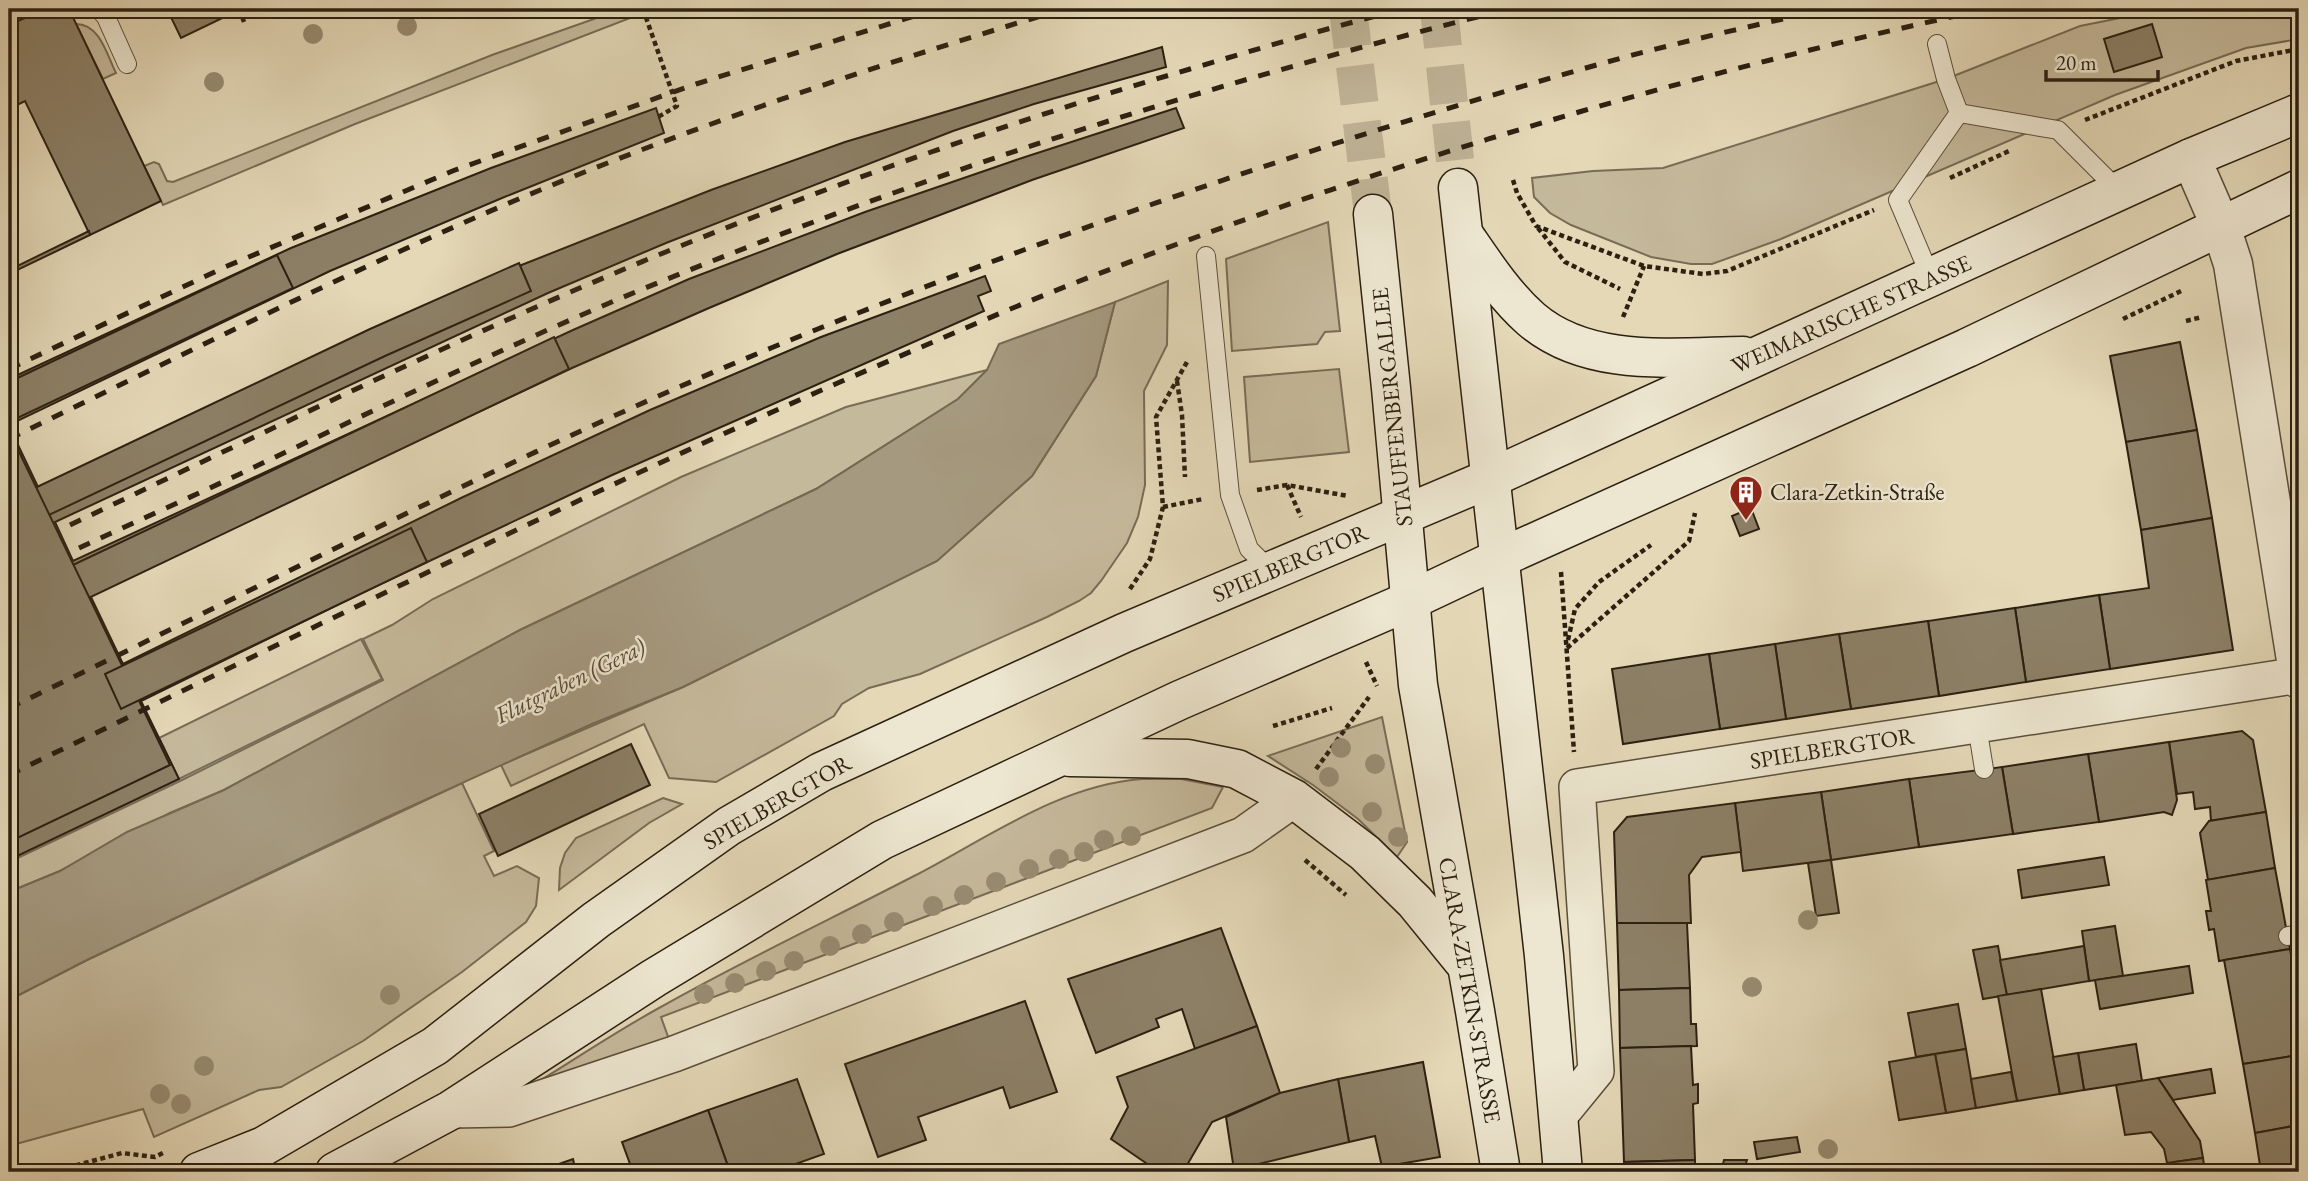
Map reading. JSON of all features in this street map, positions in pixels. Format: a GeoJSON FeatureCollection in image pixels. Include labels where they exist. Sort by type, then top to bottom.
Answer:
{"type":"FeatureCollection","features":[{"type":"Feature","properties":{"kind":"main road","name":"WEIMARISCHE STRASSE"},"geometry":{"type":"LineString","coordinates":[[1403,515],[1491,478],[2191,158],[2299,113]]}},
{"type":"Feature","properties":{"kind":"main road"},"geometry":{"type":"LineString","coordinates":[[2191,158],[2221,227],[2233,264],[2299,676]]}},
{"type":"Feature","properties":{"kind":"main road"},"geometry":{"type":"LineString","coordinates":[[1458,188],[1560,1115],[1563,1172]]}},
{"type":"Feature","properties":{"kind":"main road"},"geometry":{"type":"LineString","coordinates":[[335,1172],[366,1161],[451,1111],[654,978],[882,840],[1180,700],[1409,601],[1967,348],[2299,189]]}},
{"type":"Feature","properties":{"kind":"main road","name":"STAUFFENBERGALLEE"},"geometry":{"type":"LineString","coordinates":[[1373,214],[1409,601]]}},
{"type":"Feature","properties":{"kind":"main road"},"geometry":{"type":"LineString","coordinates":[[1462,233],[1507,294],[1531,319],[1550,332],[1581,346],[1623,356],[1755,356]]}},
{"type":"Feature","properties":{"kind":"main road","name":"SPIELBERGTOR"},"geometry":{"type":"LineString","coordinates":[[199,1172],[264,1146],[435,1046],[618,904],[729,826],[821,772],[1111,639],[1403,515]]}},
{"type":"Feature","properties":{"kind":"main road","name":"CLARA-ZETKIN-STRASSE"},"geometry":{"type":"LineString","coordinates":[[1409,601],[1418,685],[1501,1172]]}},
{"type":"Feature","properties":{"kind":"main road"},"geometry":{"type":"LineString","coordinates":[[1059,757],[1188,759],[1237,769],[1294,799],[1373,861],[1415,902],[1467,965]]}},
{"type":"Feature","properties":{"kind":"street","name":"SPIELBERGTOR"},"geometry":{"type":"LineString","coordinates":[[1577,787],[2299,676]]}},
{"type":"Feature","properties":{"kind":"street"},"geometry":{"type":"LineString","coordinates":[[1560,1115],[1595,1070],[1577,787]]}},
{"type":"Feature","properties":{"kind":"street"},"geometry":{"type":"LineString","coordinates":[[451,1111],[509,1109],[674,1054],[1243,835],[1294,799]]}},
{"type":"Feature","properties":{"kind":"lane"},"geometry":{"type":"LineString","coordinates":[[99,9],[106,17],[127,64]]}},
{"type":"Feature","properties":{"kind":"lane"},"geometry":{"type":"LineString","coordinates":[[1937,44],[1959,113]]}},
{"type":"Feature","properties":{"kind":"lane"},"geometry":{"type":"LineString","coordinates":[[1959,113],[2058,130],[2119,191]]}},
{"type":"Feature","properties":{"kind":"lane"},"geometry":{"type":"LineString","coordinates":[[1931,278],[1898,200],[1959,113]]}},
{"type":"Feature","properties":{"kind":"lane"},"geometry":{"type":"LineString","coordinates":[[1206,256],[1230,495],[1249,549],[1270,571]]}},
{"type":"Feature","properties":{"kind":"lane"},"geometry":{"type":"LineString","coordinates":[[1977,726],[1983,769]]}},
{"type":"Feature","properties":{"kind":"path"},"geometry":{"type":"LineString","coordinates":[[244,22],[241,14],[252,9]]}},
{"type":"Feature","properties":{"kind":"path"},"geometry":{"type":"LineString","coordinates":[[643,9],[677,106],[658,117]]}},
{"type":"Feature","properties":{"kind":"path"},"geometry":{"type":"LineString","coordinates":[[2236,61],[2299,49]]}},
{"type":"Feature","properties":{"kind":"path"},"geometry":{"type":"LineString","coordinates":[[1513,180],[1517,193],[1536,226],[1565,262],[1619,289]]}},
{"type":"Feature","properties":{"kind":"path"},"geometry":{"type":"LineString","coordinates":[[1536,226],[1644,266]]}},
{"type":"Feature","properties":{"kind":"path"},"geometry":{"type":"LineString","coordinates":[[1126,594],[1150,559],[1163,507],[1156,417],[1187,362]]}},
{"type":"Feature","properties":{"kind":"path"},"geometry":{"type":"LineString","coordinates":[[1177,380],[1182,415],[1185,477]]}},
{"type":"Feature","properties":{"kind":"path"},"geometry":{"type":"LineString","coordinates":[[1287,485],[1349,496]]}},
{"type":"Feature","properties":{"kind":"path"},"geometry":{"type":"LineString","coordinates":[[1566,648],[1689,541],[1696,509]]}},
{"type":"Feature","properties":{"kind":"path"},"geometry":{"type":"LineString","coordinates":[[1577,787],[1566,648],[1575,609],[1599,582],[1651,545]]}},
{"type":"Feature","properties":{"kind":"path"},"geometry":{"type":"LineString","coordinates":[[9,616],[16,630]]}},
{"type":"Feature","properties":{"kind":"path"},"geometry":{"type":"LineString","coordinates":[[1294,799],[1369,697]]}},
{"type":"Feature","properties":{"kind":"path"},"geometry":{"type":"LineString","coordinates":[[1273,726],[1332,708]]}},
{"type":"Feature","properties":{"kind":"path"},"geometry":{"type":"LineString","coordinates":[[1297,852],[1346,895]]}},
{"type":"Feature","properties":{"kind":"path"},"geometry":{"type":"LineString","coordinates":[[51,1172],[122,1153],[155,1157],[167,1151]]}},
{"type":"Feature","properties":{"kind":"shaded area"},"geometry":{"type":"Polygon","coordinates":[[[622,9],[636,9],[638,15],[355,124],[163,205],[144,166],[154,162],[159,164],[167,181],[173,182],[492,55],[622,9]]]}},
{"type":"Feature","properties":{"kind":"shaded area"},"geometry":{"type":"Polygon","coordinates":[[[2165,9],[2299,9],[2299,39],[2246,48],[2115,95],[1781,239],[1712,264],[1691,264],[1651,257],[1571,225],[1550,213],[1534,197],[1532,178],[1593,171],[1663,168],[1946,79],[2080,26],[2165,9]]]}},
{"type":"Feature","properties":{"kind":"shaded area"},"geometry":{"type":"Polygon","coordinates":[[[76,24],[84,25],[97,35],[116,73],[103,79],[76,24]]]}},
{"type":"Feature","properties":{"kind":"shaded area"},"geometry":{"type":"Polygon","coordinates":[[[1328,222],[1340,331],[1325,332],[1317,344],[1232,351],[1226,259],[1328,222]]]}},
{"type":"Feature","properties":{"kind":"shaded area"},"geometry":{"type":"Polygon","coordinates":[[[1168,281],[1167,345],[1144,391],[1145,485],[1138,517],[1127,543],[1091,593],[1047,617],[920,674],[869,688],[842,704],[834,716],[716,782],[669,778],[644,724],[511,786],[501,765],[683,687],[937,561],[1032,476],[1096,376],[1115,302],[1168,281]]]}},
{"type":"Feature","properties":{"kind":"shaded area"},"geometry":{"type":"Polygon","coordinates":[[[1339,369],[1349,452],[1250,462],[1244,377],[1339,369]]]}},
{"type":"Feature","properties":{"kind":"shaded area"},"geometry":{"type":"Polygon","coordinates":[[[987,370],[958,399],[816,489],[520,630],[224,790],[170,813],[60,871],[9,892],[9,862],[383,680],[363,639],[392,625],[433,599],[681,477],[846,407],[987,370]]]}},
{"type":"Feature","properties":{"kind":"shaded area"},"geometry":{"type":"Polygon","coordinates":[[[361,639],[382,679],[179,779],[159,738],[361,639]]]}},
{"type":"Feature","properties":{"kind":"shaded area"},"geometry":{"type":"Polygon","coordinates":[[[1382,717],[1407,842],[1397,857],[1358,819],[1268,756],[1382,717]]]}},
{"type":"Feature","properties":{"kind":"shaded area"},"geometry":{"type":"Polygon","coordinates":[[[1142,779],[1181,779],[1223,787],[1212,808],[661,1017],[670,1042],[536,1083],[690,991],[1024,816],[1081,791],[1142,779]]]}},
{"type":"Feature","properties":{"kind":"shaded area"},"geometry":{"type":"Polygon","coordinates":[[[462,783],[494,851],[484,856],[494,876],[517,866],[539,878],[536,906],[526,922],[462,972],[363,1041],[281,1087],[259,1090],[154,1137],[143,1109],[9,1146],[9,1000],[87,960],[462,783]]]}},
{"type":"Feature","properties":{"kind":"shaded area"},"geometry":{"type":"Polygon","coordinates":[[[663,798],[682,804],[649,823],[559,890],[560,868],[565,853],[576,838],[663,798]]]}},
{"type":"Feature","properties":{"kind":"water","name":"Flutgraben (Gera)"},"geometry":{"type":"Polygon","coordinates":[[[1115,302],[1096,376],[1032,476],[937,561],[683,687],[592,724],[383,819],[9,1000],[9,892],[60,871],[127,832],[224,790],[520,630],[816,489],[958,399],[987,370],[999,344],[1115,302]]]}},
{"type":"Feature","properties":{"kind":"building"},"geometry":{"type":"Polygon","coordinates":[[[45,9],[69,9],[161,201],[90,235],[25,101],[9,109],[9,25],[45,9]]]}},
{"type":"Feature","properties":{"kind":"building"},"geometry":{"type":"Polygon","coordinates":[[[167,9],[241,9],[181,38],[167,9]]]}},
{"type":"Feature","properties":{"kind":"building"},"geometry":{"type":"Polygon","coordinates":[[[2152,24],[2162,57],[2114,72],[2104,39],[2152,24]]]}},
{"type":"Feature","properties":{"kind":"building"},"geometry":{"type":"Polygon","coordinates":[[[1162,47],[1166,67],[1034,104],[953,131],[666,243],[548,293],[55,522],[73,561],[689,279],[865,212],[1176,108],[1184,128],[1032,180],[837,254],[709,308],[572,368],[90,595],[123,664],[461,498],[650,410],[821,337],[985,276],[991,291],[978,296],[984,311],[610,476],[141,701],[179,779],[9,860],[9,426],[38,487],[370,332],[519,266],[711,190],[845,142],[1162,47]]]}},
{"type":"Feature","properties":{"kind":"building"},"geometry":{"type":"Polygon","coordinates":[[[656,108],[664,133],[330,271],[9,425],[9,379],[291,248],[491,168],[656,108]]]}},
{"type":"Feature","properties":{"kind":"building"},"geometry":{"type":"Polygon","coordinates":[[[89,231],[90,235],[9,274],[9,270],[89,231]]]}},
{"type":"Feature","properties":{"kind":"building"},"geometry":{"type":"Polygon","coordinates":[[[277,255],[293,288],[9,422],[9,382],[277,255]]]}},
{"type":"Feature","properties":{"kind":"building"},"geometry":{"type":"Polygon","coordinates":[[[519,263],[531,291],[385,356],[32,523],[18,496],[370,329],[519,263]]]}},
{"type":"Feature","properties":{"kind":"building"},"geometry":{"type":"Polygon","coordinates":[[[2299,319],[2299,366],[2291,321],[2299,319]]]}},
{"type":"Feature","properties":{"kind":"building"},"geometry":{"type":"Polygon","coordinates":[[[554,337],[569,369],[72,606],[56,573],[554,337]]]}},
{"type":"Feature","properties":{"kind":"building"},"geometry":{"type":"Polygon","coordinates":[[[2180,342],[2197,430],[2126,442],[2110,356],[2180,342]]]}},
{"type":"Feature","properties":{"kind":"building"},"geometry":{"type":"Polygon","coordinates":[[[2197,430],[2212,518],[2141,530],[2126,442],[2197,430]]]}},
{"type":"Feature","properties":{"kind":"building"},"geometry":{"type":"Polygon","coordinates":[[[9,431],[170,765],[9,842],[9,431]]]}},
{"type":"Feature","properties":{"kind":"building","name":"Clara-Zetkin-Straße"},"geometry":{"type":"Polygon","coordinates":[[[1751,508],[1759,529],[1740,536],[1732,516],[1751,508]]]}},
{"type":"Feature","properties":{"kind":"building"},"geometry":{"type":"Polygon","coordinates":[[[2212,518],[2233,650],[2110,669],[2099,595],[2149,588],[2141,530],[2212,518]]]}},
{"type":"Feature","properties":{"kind":"building"},"geometry":{"type":"Polygon","coordinates":[[[411,528],[427,562],[121,709],[105,674],[411,528]]]}},
{"type":"Feature","properties":{"kind":"building"},"geometry":{"type":"Polygon","coordinates":[[[2099,595],[2110,669],[2026,682],[2015,608],[2099,595]]]}},
{"type":"Feature","properties":{"kind":"building"},"geometry":{"type":"Polygon","coordinates":[[[2015,608],[2026,682],[1939,696],[1928,621],[2015,608]]]}},
{"type":"Feature","properties":{"kind":"building"},"geometry":{"type":"Polygon","coordinates":[[[1928,621],[1939,696],[1851,709],[1839,634],[1928,621]]]}},
{"type":"Feature","properties":{"kind":"building"},"geometry":{"type":"Polygon","coordinates":[[[1839,634],[1851,709],[1786,719],[1775,644],[1839,634]]]}},
{"type":"Feature","properties":{"kind":"building"},"geometry":{"type":"Polygon","coordinates":[[[1775,644],[1786,719],[1720,729],[1709,654],[1775,644]]]}},
{"type":"Feature","properties":{"kind":"building"},"geometry":{"type":"Polygon","coordinates":[[[1709,654],[1720,729],[1623,744],[1612,669],[1709,654]]]}},
{"type":"Feature","properties":{"kind":"building"},"geometry":{"type":"Polygon","coordinates":[[[2242,731],[2253,740],[2266,812],[2211,821],[2210,807],[2195,809],[2193,792],[2177,794],[2169,742],[2242,731]]]}},
{"type":"Feature","properties":{"kind":"building"},"geometry":{"type":"Polygon","coordinates":[[[2169,742],[2177,800],[2172,815],[2164,812],[2099,822],[2088,754],[2169,742]]]}},
{"type":"Feature","properties":{"kind":"building"},"geometry":{"type":"Polygon","coordinates":[[[631,744],[650,785],[498,856],[479,814],[631,744]]]}},
{"type":"Feature","properties":{"kind":"building"},"geometry":{"type":"Polygon","coordinates":[[[2088,754],[2099,822],[2013,834],[2002,767],[2088,754]]]}},
{"type":"Feature","properties":{"kind":"building"},"geometry":{"type":"Polygon","coordinates":[[[2002,767],[2013,834],[1919,847],[1909,779],[2002,767]]]}},
{"type":"Feature","properties":{"kind":"building"},"geometry":{"type":"Polygon","coordinates":[[[1909,779],[1919,847],[1831,860],[1821,792],[1909,779]]]}},
{"type":"Feature","properties":{"kind":"building"},"geometry":{"type":"Polygon","coordinates":[[[1821,792],[1831,860],[1743,871],[1735,803],[1821,792]]]}},
{"type":"Feature","properties":{"kind":"building"},"geometry":{"type":"Polygon","coordinates":[[[1735,803],[1741,852],[1702,857],[1689,875],[1691,923],[1617,923],[1614,832],[1627,817],[1735,803]]]}},
{"type":"Feature","properties":{"kind":"building"},"geometry":{"type":"Polygon","coordinates":[[[2266,812],[2275,868],[2208,880],[2200,833],[2209,821],[2266,812]]]}},
{"type":"Feature","properties":{"kind":"building"},"geometry":{"type":"Polygon","coordinates":[[[2104,857],[2109,885],[2022,898],[2018,870],[2104,857]]]}},
{"type":"Feature","properties":{"kind":"building"},"geometry":{"type":"Polygon","coordinates":[[[1831,860],[1839,913],[1816,916],[1808,863],[1831,860]]]}},
{"type":"Feature","properties":{"kind":"building"},"geometry":{"type":"Polygon","coordinates":[[[2275,868],[2290,949],[2219,961],[2214,929],[2209,930],[2206,911],[2211,911],[2206,880],[2275,868]]]}},
{"type":"Feature","properties":{"kind":"building"},"geometry":{"type":"Polygon","coordinates":[[[1617,923],[1687,923],[1690,988],[1619,990],[1617,923]]]}},
{"type":"Feature","properties":{"kind":"building"},"geometry":{"type":"Polygon","coordinates":[[[2115,926],[2123,976],[2089,981],[2082,931],[2115,926]]]}},
{"type":"Feature","properties":{"kind":"building"},"geometry":{"type":"Polygon","coordinates":[[[1221,928],[1257,1026],[1195,1049],[1182,1009],[1156,1019],[1159,1027],[1096,1053],[1068,979],[1221,928]]]}},
{"type":"Feature","properties":{"kind":"building"},"geometry":{"type":"Polygon","coordinates":[[[1998,946],[2007,995],[1983,999],[1973,950],[1998,946]]]}},
{"type":"Feature","properties":{"kind":"building"},"geometry":{"type":"Polygon","coordinates":[[[2084,946],[2089,981],[2007,995],[2000,960],[2084,946]]]}},
{"type":"Feature","properties":{"kind":"building"},"geometry":{"type":"Polygon","coordinates":[[[2290,949],[2299,1002],[2299,1055],[2243,1064],[2224,960],[2290,949]]]}},
{"type":"Feature","properties":{"kind":"building"},"geometry":{"type":"Polygon","coordinates":[[[2189,966],[2193,993],[2100,1009],[2095,980],[2189,966]]]}},
{"type":"Feature","properties":{"kind":"building"},"geometry":{"type":"Polygon","coordinates":[[[1690,988],[1691,1024],[1696,1024],[1697,1046],[1620,1048],[1619,990],[1690,988]]]}},
{"type":"Feature","properties":{"kind":"building"},"geometry":{"type":"Polygon","coordinates":[[[2041,989],[2060,1094],[2017,1101],[1998,996],[2041,989]]]}},
{"type":"Feature","properties":{"kind":"building"},"geometry":{"type":"Polygon","coordinates":[[[1025,1001],[1057,1092],[1010,1108],[1003,1087],[918,1117],[926,1140],[878,1157],[845,1064],[1025,1001]]]}},
{"type":"Feature","properties":{"kind":"building"},"geometry":{"type":"Polygon","coordinates":[[[1958,1004],[1966,1049],[1916,1057],[1908,1013],[1958,1004]]]}},
{"type":"Feature","properties":{"kind":"building"},"geometry":{"type":"Polygon","coordinates":[[[1257,1026],[1280,1093],[1212,1122],[1183,1172],[1159,1172],[1111,1139],[1128,1107],[1117,1077],[1257,1026]]]}},
{"type":"Feature","properties":{"kind":"building"},"geometry":{"type":"Polygon","coordinates":[[[2136,1044],[2142,1081],[2084,1090],[2078,1053],[2136,1044]]]}},
{"type":"Feature","properties":{"kind":"building"},"geometry":{"type":"Polygon","coordinates":[[[1691,1046],[1693,1085],[1698,1084],[1698,1103],[1693,1104],[1695,1160],[1624,1162],[1620,1048],[1691,1046]]]}},
{"type":"Feature","properties":{"kind":"building"},"geometry":{"type":"Polygon","coordinates":[[[1966,1049],[1976,1108],[1946,1113],[1935,1054],[1966,1049]]]}},
{"type":"Feature","properties":{"kind":"building"},"geometry":{"type":"Polygon","coordinates":[[[2078,1053],[2084,1090],[2060,1094],[2053,1057],[2078,1053]]]}},
{"type":"Feature","properties":{"kind":"building"},"geometry":{"type":"Polygon","coordinates":[[[1935,1054],[1946,1113],[1899,1120],[1889,1062],[1935,1054]]]}},
{"type":"Feature","properties":{"kind":"building"},"geometry":{"type":"Polygon","coordinates":[[[2299,1055],[2299,1125],[2255,1133],[2243,1064],[2299,1055]]]}},
{"type":"Feature","properties":{"kind":"building"},"geometry":{"type":"Polygon","coordinates":[[[1423,1062],[1440,1157],[1382,1167],[1375,1136],[1349,1142],[1338,1079],[1423,1062]]]}},
{"type":"Feature","properties":{"kind":"building"},"geometry":{"type":"Polygon","coordinates":[[[2211,1069],[2215,1093],[2173,1100],[2158,1078],[2211,1069]]]}},
{"type":"Feature","properties":{"kind":"building"},"geometry":{"type":"Polygon","coordinates":[[[2011,1072],[2017,1101],[1976,1108],[1971,1079],[2011,1072]]]}},
{"type":"Feature","properties":{"kind":"building"},"geometry":{"type":"Polygon","coordinates":[[[2158,1078],[2200,1141],[2203,1158],[2167,1163],[2164,1149],[2151,1132],[2125,1135],[2116,1085],[2158,1078]]]}},
{"type":"Feature","properties":{"kind":"building"},"geometry":{"type":"Polygon","coordinates":[[[797,1079],[824,1154],[773,1172],[730,1172],[708,1110],[797,1079]]]}},
{"type":"Feature","properties":{"kind":"building"},"geometry":{"type":"Polygon","coordinates":[[[1338,1079],[1349,1142],[1234,1170],[1226,1117],[1280,1093],[1338,1079]]]}},
{"type":"Feature","properties":{"kind":"building"},"geometry":{"type":"Polygon","coordinates":[[[708,1110],[730,1172],[633,1172],[622,1142],[708,1110]]]}},
{"type":"Feature","properties":{"kind":"building"},"geometry":{"type":"Polygon","coordinates":[[[2299,1125],[2299,1172],[2261,1172],[2255,1133],[2299,1125]]]}},
{"type":"Feature","properties":{"kind":"building"},"geometry":{"type":"Polygon","coordinates":[[[1797,1137],[1800,1152],[1757,1159],[1754,1142],[1797,1137]]]}},
{"type":"Feature","properties":{"kind":"building"},"geometry":{"type":"Polygon","coordinates":[[[2203,1158],[2205,1172],[2175,1172],[2174,1162],[2203,1158]]]}},
{"type":"Feature","properties":{"kind":"building"},"geometry":{"type":"Polygon","coordinates":[[[573,1159],[575,1168],[579,1166],[582,1172],[536,1172],[573,1159]]]}},
{"type":"Feature","properties":{"kind":"building"},"geometry":{"type":"Polygon","coordinates":[[[1695,1160],[1695,1172],[1625,1172],[1624,1162],[1695,1160]]]}},
{"type":"Feature","properties":{"kind":"building"},"geometry":{"type":"Polygon","coordinates":[[[1724,1160],[1747,1160],[1743,1172],[1721,1172],[1724,1160]]]}},
{"type":"Feature","properties":{"kind":"tunnel"},"geometry":{"type":"LineString","coordinates":[[1348,9],[1373,214]]}},
{"type":"Feature","properties":{"kind":"tunnel"},"geometry":{"type":"LineString","coordinates":[[1439,9],[1458,188]]}},
{"type":"Feature","properties":{"kind":"railway"},"geometry":{"type":"LineString","coordinates":[[9,369],[225,267],[455,170],[696,84],[937,9]]}},
{"type":"Feature","properties":{"kind":"railway"},"geometry":{"type":"LineString","coordinates":[[9,439],[377,262],[571,177],[780,100],[1064,9]]}},
{"type":"Feature","properties":{"kind":"railway"},"geometry":{"type":"LineString","coordinates":[[70,525],[501,323],[646,260],[780,207],[1052,111],[1271,45],[1405,9]]}},
{"type":"Feature","properties":{"kind":"railway"},"geometry":{"type":"LineString","coordinates":[[79,548],[545,331],[744,248],[1068,134],[1287,68],[1509,9]]}},
{"type":"Feature","properties":{"kind":"railway"},"geometry":{"type":"LineString","coordinates":[[9,708],[578,432],[771,348],[977,267],[1185,193],[1395,125],[1634,55],[1826,9]]}},
{"type":"Feature","properties":{"kind":"railway"},"geometry":{"type":"LineString","coordinates":[[9,775],[653,466],[870,369],[1067,286],[1293,203],[1522,129],[1754,64],[1988,9]]}},
{"type":"Feature","properties":{"kind":"place","name":"Clara-Zetkin-Straße"},"geometry":{"type":"Point","coordinates":[1746,522]}}]}
